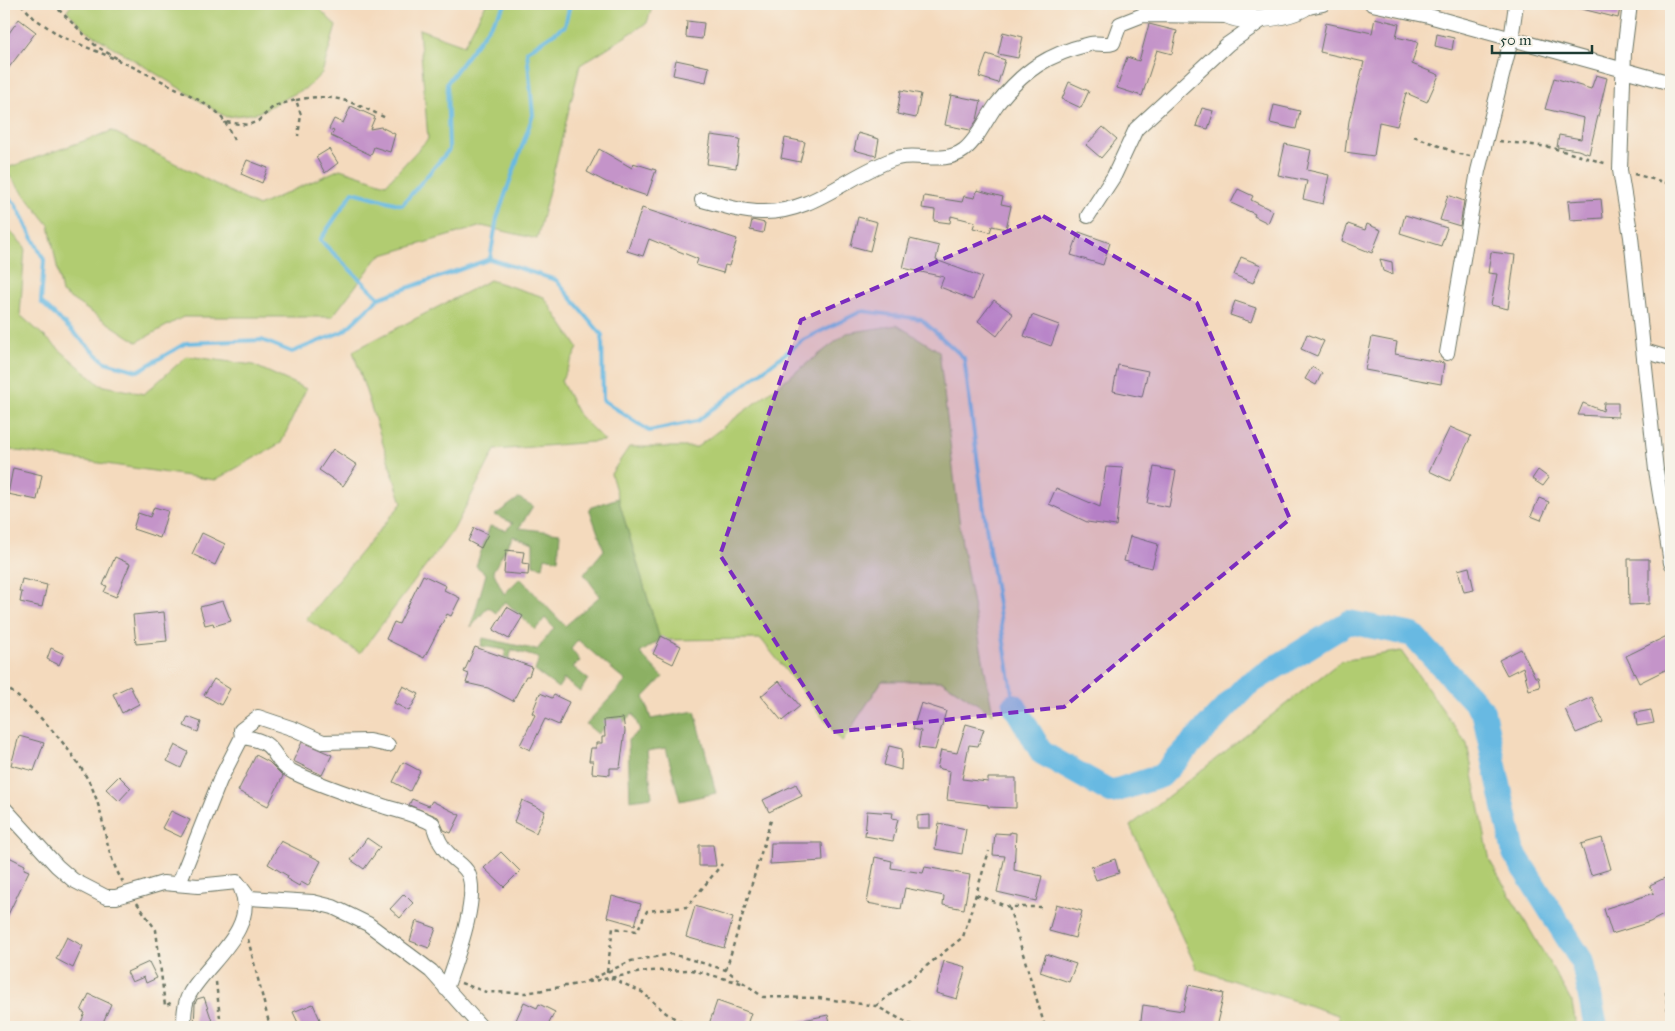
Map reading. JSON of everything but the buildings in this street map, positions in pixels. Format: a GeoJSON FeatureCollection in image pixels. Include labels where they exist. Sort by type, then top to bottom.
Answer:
{"type":"FeatureCollection","features":[{"type":"Feature","properties":{"kind":"street"},"geometry":{"type":"LineString","coordinates":[[1212,4],[1230,16]]}},
{"type":"Feature","properties":{"kind":"street"},"geometry":{"type":"LineString","coordinates":[[702,200],[761,212],[794,209],[809,204],[876,167],[898,158],[918,155],[938,158],[963,151],[997,105],[1031,68],[1049,58],[1092,44],[1107,45],[1112,43],[1120,24],[1143,15],[1264,18],[1306,6],[1323,4]]}},
{"type":"Feature","properties":{"kind":"street"},"geometry":{"type":"LineString","coordinates":[[1372,4],[1429,16],[1671,83]]}},
{"type":"Feature","properties":{"kind":"street"},"geometry":{"type":"LineString","coordinates":[[1447,352],[1465,239],[1486,140],[1511,40],[1516,4]]}},
{"type":"Feature","properties":{"kind":"street"},"geometry":{"type":"LineString","coordinates":[[1630,4],[1624,69],[1620,170],[1644,351],[1656,470],[1671,564]]}},
{"type":"Feature","properties":{"kind":"street"},"geometry":{"type":"LineString","coordinates":[[1088,216],[1114,176],[1136,129],[1228,44],[1264,18]]}},
{"type":"Feature","properties":{"kind":"street"},"geometry":{"type":"LineString","coordinates":[[1644,351],[1671,360]]}},
{"type":"Feature","properties":{"kind":"street"},"geometry":{"type":"LineString","coordinates":[[179,883],[220,780],[242,737],[241,730],[258,717],[294,729],[324,742],[369,742],[388,745]]}},
{"type":"Feature","properties":{"kind":"street"},"geometry":{"type":"LineString","coordinates":[[242,737],[259,740],[272,747],[287,768],[314,782],[416,815],[433,824],[437,838],[448,853],[467,872],[472,884],[464,934],[448,984]]}},
{"type":"Feature","properties":{"kind":"street"},"geometry":{"type":"LineString","coordinates":[[4,808],[57,866],[73,880],[106,897],[131,894],[163,883],[198,886],[237,882]]}},
{"type":"Feature","properties":{"kind":"street"},"geometry":{"type":"LineString","coordinates":[[237,882],[249,898],[314,902],[352,914],[383,933],[448,984],[481,1027]]}},
{"type":"Feature","properties":{"kind":"street"},"geometry":{"type":"LineString","coordinates":[[184,1027],[189,994],[236,934],[243,918],[244,896],[237,882]]}},
{"type":"Feature","properties":{"kind":"path"},"geometry":{"type":"LineString","coordinates":[[21,4],[34,18],[62,37],[125,63],[194,97],[217,112],[225,122],[234,140]]}},
{"type":"Feature","properties":{"kind":"path"},"geometry":{"type":"LineString","coordinates":[[52,4],[96,46],[125,63]]}},
{"type":"Feature","properties":{"kind":"path"},"geometry":{"type":"LineString","coordinates":[[225,122],[248,125],[258,121],[274,106],[296,100],[329,96],[348,100],[386,118]]}},
{"type":"Feature","properties":{"kind":"path"},"geometry":{"type":"LineString","coordinates":[[296,100],[302,114],[298,136]]}},
{"type":"Feature","properties":{"kind":"path"},"geometry":{"type":"LineString","coordinates":[[1414,136],[1459,154],[1470,156],[1480,152],[1486,140],[1549,147],[1671,184]]}},
{"type":"Feature","properties":{"kind":"path"},"geometry":{"type":"LineString","coordinates":[[4,686],[29,705],[60,740],[83,772],[96,796],[109,854],[131,894],[156,930],[164,1006],[189,994]]}},
{"type":"Feature","properties":{"kind":"path"},"geometry":{"type":"LineString","coordinates":[[726,970],[771,820]]}},
{"type":"Feature","properties":{"kind":"path"},"geometry":{"type":"LineString","coordinates":[[876,1006],[963,938],[989,852]]}},
{"type":"Feature","properties":{"kind":"path"},"geometry":{"type":"LineString","coordinates":[[607,972],[613,928],[637,931],[646,911],[687,907],[722,864]]}},
{"type":"Feature","properties":{"kind":"path"},"geometry":{"type":"LineString","coordinates":[[976,895],[1009,906],[1041,908]]}},
{"type":"Feature","properties":{"kind":"path"},"geometry":{"type":"LineString","coordinates":[[1009,906],[1045,1027]]}},
{"type":"Feature","properties":{"kind":"path"},"geometry":{"type":"LineString","coordinates":[[243,918],[270,1027]]}},
{"type":"Feature","properties":{"kind":"path"},"geometry":{"type":"LineString","coordinates":[[583,983],[631,961],[672,954],[726,970],[763,997],[819,998],[876,1006],[915,1027]]}},
{"type":"Feature","properties":{"kind":"path"},"geometry":{"type":"LineString","coordinates":[[214,962],[221,1027]]}},
{"type":"Feature","properties":{"kind":"path"},"geometry":{"type":"LineString","coordinates":[[448,984],[486,992],[526,993],[648,971],[692,970],[746,985]]}},
{"type":"Feature","properties":{"kind":"path"},"geometry":{"type":"LineString","coordinates":[[1669,1027],[1666,991],[1671,972]]}},
{"type":"Feature","properties":{"kind":"path"},"geometry":{"type":"LineString","coordinates":[[610,978],[642,992],[666,1013],[689,1027]]}},
{"type":"Feature","properties":{"kind":"highlighted area"},"geometry":{"type":"Polygon","coordinates":[[[1043,216],[1197,303],[1290,519],[1064,707],[833,732],[720,555],[801,320],[1043,216]]]}},
{"type":"Feature","properties":{"kind":"green space"},"geometry":{"type":"Polygon","coordinates":[[[72,4],[315,4],[336,26],[322,73],[308,87],[257,113],[226,117],[87,31],[67,11],[72,4]]]}},
{"type":"Feature","properties":{"kind":"green space"},"geometry":{"type":"Polygon","coordinates":[[[486,4],[653,4],[647,23],[580,65],[537,239],[482,226],[379,256],[332,317],[183,317],[137,342],[62,293],[49,225],[4,169],[112,131],[258,206],[340,169],[386,184],[428,139],[419,29],[464,45],[486,4]]]}},
{"type":"Feature","properties":{"kind":"green space"},"geometry":{"type":"Polygon","coordinates":[[[4,225],[25,247],[20,315],[100,385],[144,394],[187,356],[253,365],[306,389],[281,443],[215,480],[4,449],[4,225]]]}},
{"type":"Feature","properties":{"kind":"green space"},"geometry":{"type":"Polygon","coordinates":[[[490,280],[544,297],[578,348],[561,381],[579,415],[605,441],[495,450],[454,529],[360,653],[306,619],[402,503],[353,351],[490,280]]]}},
{"type":"Feature","properties":{"kind":"green space"},"geometry":{"type":"Polygon","coordinates":[[[897,325],[939,351],[962,544],[993,714],[942,681],[882,681],[842,742],[761,639],[660,640],[611,474],[629,447],[697,447],[847,333],[897,325]]]}},
{"type":"Feature","properties":{"kind":"green space"},"geometry":{"type":"Polygon","coordinates":[[[519,498],[533,506],[519,528],[560,533],[558,560],[545,557],[543,567],[533,565],[533,544],[513,536],[493,571],[504,594],[520,578],[565,626],[600,596],[584,574],[604,550],[589,508],[618,498],[660,640],[640,653],[663,677],[644,697],[651,719],[695,711],[716,793],[680,801],[666,748],[647,751],[652,797],[630,800],[628,740],[640,730],[633,714],[621,725],[613,718],[598,734],[586,724],[626,681],[578,640],[571,649],[580,661],[573,667],[588,679],[580,692],[564,679],[558,688],[535,671],[539,658],[512,650],[505,670],[501,669],[506,650],[481,646],[483,638],[537,650],[554,628],[545,618],[535,630],[505,601],[496,613],[488,607],[471,627],[486,574],[476,566],[490,526],[506,530],[513,523],[495,515],[519,498]]]}},
{"type":"Feature","properties":{"kind":"green space"},"geometry":{"type":"Polygon","coordinates":[[[1401,651],[1467,744],[1490,861],[1572,1002],[1576,1027],[1340,1027],[1338,1015],[1197,969],[1130,826],[1341,661],[1401,651]]]}},
{"type":"Feature","properties":{"kind":"waterway"},"geometry":{"type":"LineString","coordinates":[[379,298],[320,240],[353,192],[402,205],[449,150],[447,83],[506,4]]}},
{"type":"Feature","properties":{"kind":"waterway"},"geometry":{"type":"LineString","coordinates":[[490,259],[497,218],[533,115],[527,51],[565,26],[570,4]]}},
{"type":"Feature","properties":{"kind":"waterway"},"geometry":{"type":"LineString","coordinates":[[4,195],[15,203],[44,260],[41,302],[105,362],[138,371],[186,343],[262,340],[292,352],[344,331],[379,298],[490,259],[556,280],[602,335],[603,400],[649,431],[697,421],[803,340],[862,311],[921,319],[964,358],[989,548],[1014,705]]}},
{"type":"Feature","properties":{"kind":"waterway"},"geometry":{"type":"LineString","coordinates":[[1014,705],[1042,753],[1111,792],[1161,776],[1247,685],[1349,622],[1413,635],[1483,711],[1514,853],[1583,963],[1596,1027]]}}]}
